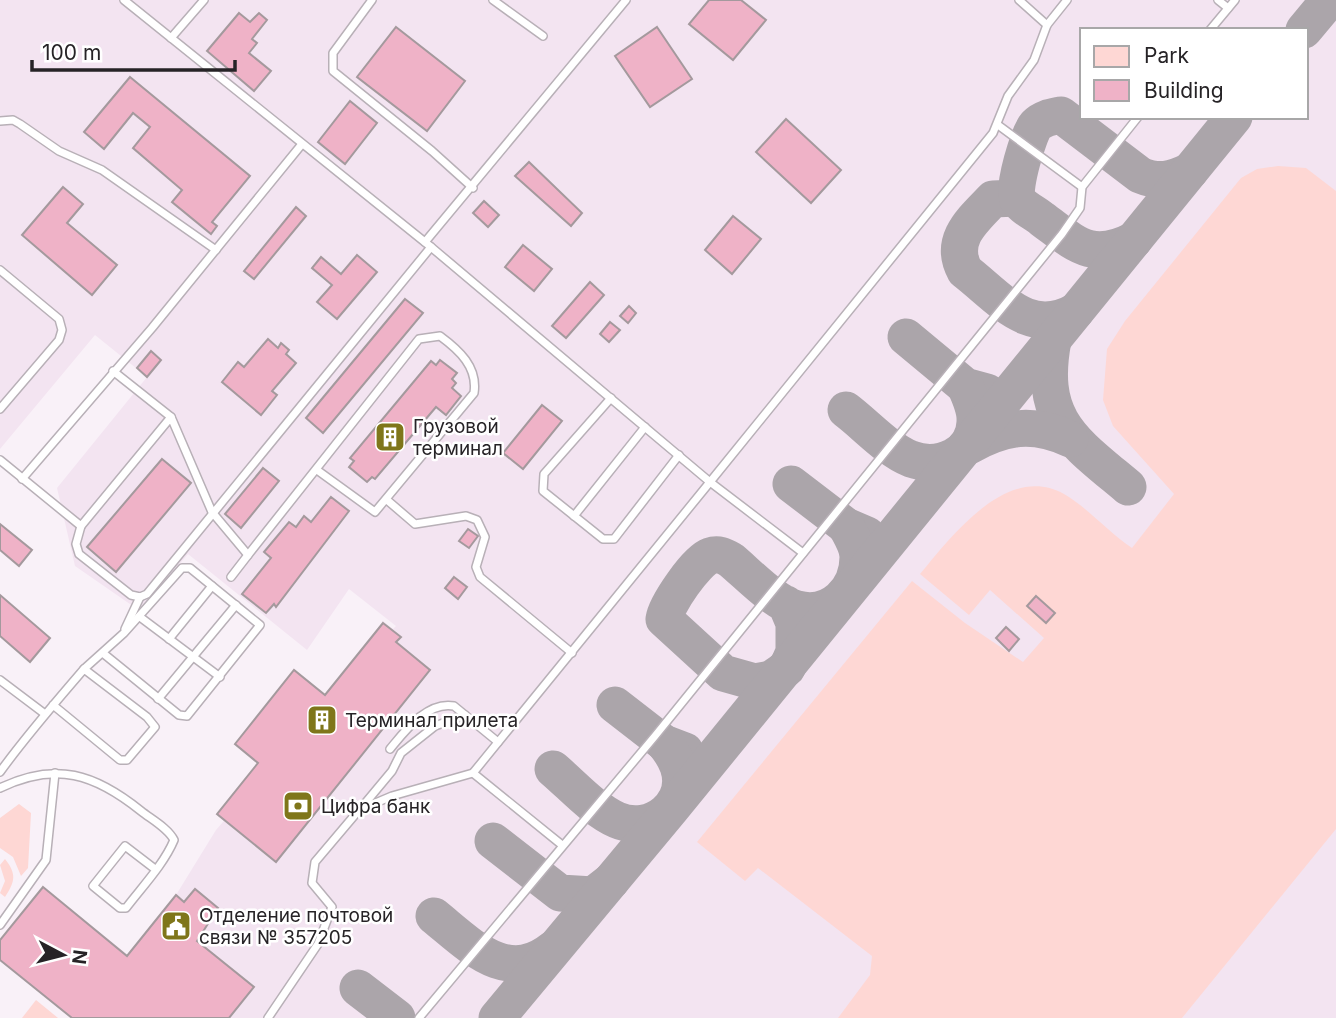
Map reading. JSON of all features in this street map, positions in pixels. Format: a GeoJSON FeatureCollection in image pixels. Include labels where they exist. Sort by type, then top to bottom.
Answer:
{"type":"FeatureCollection","features":[{"type":"Feature","properties":{"kind":"lane"},"geometry":{"type":"LineString","coordinates":[[124,0],[428,245],[710,482],[803,553]]}},
{"type":"Feature","properties":{"kind":"lane"},"geometry":{"type":"LineString","coordinates":[[171,38],[204,0]]}},
{"type":"Feature","properties":{"kind":"lane"},"geometry":{"type":"LineString","coordinates":[[372,0],[333,53],[333,71],[432,150],[473,188]]}},
{"type":"Feature","properties":{"kind":"lane"},"geometry":{"type":"LineString","coordinates":[[493,0],[543,36]]}},
{"type":"Feature","properties":{"kind":"lane"},"geometry":{"type":"LineString","coordinates":[[171,418],[81,526],[76,544],[79,554],[131,595],[141,597],[147,594],[626,0]]}},
{"type":"Feature","properties":{"kind":"lane"},"geometry":{"type":"LineString","coordinates":[[1019,0],[1047,25]]}},
{"type":"Feature","properties":{"kind":"lane"},"geometry":{"type":"LineString","coordinates":[[359,810],[392,796],[444,784],[473,773],[998,125],[1008,96],[1034,60],[1047,25],[1067,0]]}},
{"type":"Feature","properties":{"kind":"lane"},"geometry":{"type":"LineString","coordinates":[[1218,0],[1228,8]]}},
{"type":"Feature","properties":{"kind":"lane"},"geometry":{"type":"LineString","coordinates":[[1212,28],[1235,0]]}},
{"type":"Feature","properties":{"kind":"lane"},"geometry":{"type":"LineString","coordinates":[[419,1018],[1062,234],[1080,208],[1082,187],[1136,119]]}},
{"type":"Feature","properties":{"kind":"lane"},"geometry":{"type":"LineString","coordinates":[[0,121],[13,120],[59,151],[102,170],[216,250]]}},
{"type":"Feature","properties":{"kind":"lane"},"geometry":{"type":"LineString","coordinates":[[998,125],[1082,187]]}},
{"type":"Feature","properties":{"kind":"lane"},"geometry":{"type":"LineString","coordinates":[[22,479],[302,144]]}},
{"type":"Feature","properties":{"kind":"lane"},"geometry":{"type":"LineString","coordinates":[[0,270],[59,319],[62,330],[59,340],[0,409]]}},
{"type":"Feature","properties":{"kind":"lane"},"geometry":{"type":"LineString","coordinates":[[231,577],[414,344],[425,336],[440,336],[465,355],[474,383],[474,393],[375,512],[317,470]]}},
{"type":"Feature","properties":{"kind":"lane"},"geometry":{"type":"LineString","coordinates":[[113,371],[171,418],[212,512],[248,555]]}},
{"type":"Feature","properties":{"kind":"lane"},"geometry":{"type":"LineString","coordinates":[[611,398],[544,474],[543,491],[603,539],[614,539],[679,456]]}},
{"type":"Feature","properties":{"kind":"lane"},"geometry":{"type":"LineString","coordinates":[[573,516],[645,427]]}},
{"type":"Feature","properties":{"kind":"lane"},"geometry":{"type":"LineString","coordinates":[[0,460],[81,526]]}},
{"type":"Feature","properties":{"kind":"lane"},"geometry":{"type":"LineString","coordinates":[[387,500],[415,524],[466,516],[477,520],[485,537],[476,566],[480,577],[572,653]]}},
{"type":"Feature","properties":{"kind":"lane"},"geometry":{"type":"LineString","coordinates":[[0,772],[45,714],[84,670],[104,654],[182,568],[190,568],[257,621],[259,628],[187,716],[179,715],[104,654]]}},
{"type":"Feature","properties":{"kind":"lane"},"geometry":{"type":"LineString","coordinates":[[169,639],[212,586]]}},
{"type":"Feature","properties":{"kind":"lane"},"geometry":{"type":"LineString","coordinates":[[124,633],[141,597]]}},
{"type":"Feature","properties":{"kind":"lane"},"geometry":{"type":"LineString","coordinates":[[158,699],[236,605]]}},
{"type":"Feature","properties":{"kind":"lane"},"geometry":{"type":"LineString","coordinates":[[139,617],[220,677]]}},
{"type":"Feature","properties":{"kind":"lane"},"geometry":{"type":"LineString","coordinates":[[53,705],[118,760],[127,760],[144,741],[154,729],[154,723],[84,670]]}},
{"type":"Feature","properties":{"kind":"lane"},"geometry":{"type":"LineString","coordinates":[[0,680],[45,714]]}},
{"type":"Feature","properties":{"kind":"lane"},"geometry":{"type":"LineString","coordinates":[[390,749],[407,729],[437,706],[454,706],[498,742]]}},
{"type":"Feature","properties":{"kind":"lane"},"geometry":{"type":"LineString","coordinates":[[268,1018],[326,930],[332,907],[312,883],[315,862],[392,771],[401,753],[435,726],[465,715]]}},
{"type":"Feature","properties":{"kind":"lane"},"geometry":{"type":"LineString","coordinates":[[0,788],[24,776],[55,773],[83,777],[105,785],[171,835],[173,842],[155,869],[125,908],[93,886],[125,846],[155,869]]}},
{"type":"Feature","properties":{"kind":"lane"},"geometry":{"type":"LineString","coordinates":[[0,925],[46,860],[55,773]]}},
{"type":"Feature","properties":{"kind":"lane"},"geometry":{"type":"LineString","coordinates":[[473,773],[562,845]]}},
{"type":"Feature","properties":{"kind":"shaded area"},"geometry":{"type":"Polygon","coordinates":[[[0,0],[1336,0],[1336,1018],[72,1018],[0,960],[0,940],[43,887],[128,955],[176,895],[216,830],[255,785],[344,748],[359,759],[376,737],[320,704],[383,621],[393,629],[396,626],[349,589],[307,650],[188,554],[140,611],[75,566],[57,488],[147,377],[95,335],[0,449],[0,0]]]}},
{"type":"Feature","properties":{"kind":"green space"},"geometry":{"type":"Polygon","coordinates":[[[1278,166],[1306,168],[1336,191],[1336,829],[1182,1018],[838,1018],[870,975],[872,956],[758,868],[745,881],[697,842],[912,581],[965,623],[1023,662],[1044,638],[990,590],[969,615],[920,574],[948,541],[982,508],[1002,495],[1022,488],[1043,487],[1073,500],[1132,548],[1174,494],[1113,426],[1103,400],[1107,349],[1125,321],[1241,178],[1257,169],[1278,166]]]}},
{"type":"Feature","properties":{"kind":"green space"},"geometry":{"type":"Polygon","coordinates":[[[19,804],[31,813],[28,868],[21,876],[13,857],[0,848],[0,818],[19,804]]]}},
{"type":"Feature","properties":{"kind":"green space"},"geometry":{"type":"Polygon","coordinates":[[[5,859],[13,878],[5,897],[0,893],[5,881],[0,865],[5,859]]]}},
{"type":"Feature","properties":{"kind":"green space"},"geometry":{"type":"Polygon","coordinates":[[[36,1000],[58,1018],[22,1018],[36,1000]]]}},
{"type":"Feature","properties":{"kind":"building"},"geometry":{"type":"Polygon","coordinates":[[[709,0],[741,0],[766,20],[733,60],[689,24],[709,0]]]}},
{"type":"Feature","properties":{"kind":"building"},"geometry":{"type":"Polygon","coordinates":[[[239,13],[250,22],[259,13],[267,20],[252,39],[257,43],[249,53],[271,71],[254,91],[207,51],[239,13]]]}},
{"type":"Feature","properties":{"kind":"building"},"geometry":{"type":"Polygon","coordinates":[[[396,27],[465,81],[427,131],[357,77],[396,27]]]}},
{"type":"Feature","properties":{"kind":"building"},"geometry":{"type":"Polygon","coordinates":[[[657,27],[692,79],[650,107],[615,56],[657,27]]]}},
{"type":"Feature","properties":{"kind":"building"},"geometry":{"type":"Polygon","coordinates":[[[130,77],[250,176],[212,222],[217,226],[211,234],[172,202],[182,190],[133,148],[150,127],[133,113],[104,149],[84,132],[130,77]]]}},
{"type":"Feature","properties":{"kind":"building"},"geometry":{"type":"Polygon","coordinates":[[[350,101],[377,123],[345,164],[318,142],[350,101]]]}},
{"type":"Feature","properties":{"kind":"building"},"geometry":{"type":"Polygon","coordinates":[[[786,119],[841,170],[811,203],[756,152],[786,119]]]}},
{"type":"Feature","properties":{"kind":"building"},"geometry":{"type":"Polygon","coordinates":[[[529,162],[582,213],[571,226],[515,176],[529,162]]]}},
{"type":"Feature","properties":{"kind":"building"},"geometry":{"type":"Polygon","coordinates":[[[63,187],[83,204],[67,223],[117,265],[92,295],[22,235],[63,187]]]}},
{"type":"Feature","properties":{"kind":"building"},"geometry":{"type":"Polygon","coordinates":[[[484,201],[499,215],[488,227],[473,213],[484,201]]]}},
{"type":"Feature","properties":{"kind":"building"},"geometry":{"type":"Polygon","coordinates":[[[296,207],[306,216],[254,279],[244,271],[296,207]]]}},
{"type":"Feature","properties":{"kind":"building"},"geometry":{"type":"Polygon","coordinates":[[[733,216],[761,239],[732,274],[705,250],[733,216]]]}},
{"type":"Feature","properties":{"kind":"building"},"geometry":{"type":"Polygon","coordinates":[[[523,245],[552,269],[534,291],[505,267],[523,245]]]}},
{"type":"Feature","properties":{"kind":"building"},"geometry":{"type":"Polygon","coordinates":[[[357,255],[377,272],[337,319],[317,302],[332,285],[312,268],[321,257],[341,274],[357,255]]]}},
{"type":"Feature","properties":{"kind":"building"},"geometry":{"type":"Polygon","coordinates":[[[590,282],[604,295],[566,338],[552,326],[590,282]]]}},
{"type":"Feature","properties":{"kind":"building"},"geometry":{"type":"Polygon","coordinates":[[[405,299],[423,313],[323,433],[306,418],[405,299]]]}},
{"type":"Feature","properties":{"kind":"building"},"geometry":{"type":"Polygon","coordinates":[[[629,306],[636,313],[628,323],[620,316],[629,306]]]}},
{"type":"Feature","properties":{"kind":"building"},"geometry":{"type":"Polygon","coordinates":[[[610,322],[620,330],[609,342],[600,334],[610,322]]]}},
{"type":"Feature","properties":{"kind":"building"},"geometry":{"type":"Polygon","coordinates":[[[268,339],[278,348],[281,343],[289,350],[286,354],[296,363],[272,391],[277,395],[261,415],[222,382],[238,362],[244,367],[268,339]]]}},
{"type":"Feature","properties":{"kind":"building"},"geometry":{"type":"Polygon","coordinates":[[[151,351],[161,360],[147,377],[137,368],[151,351]]]}},
{"type":"Feature","properties":{"kind":"building","name":"Грузовой терминал"},"geometry":{"type":"Polygon","coordinates":[[[440,360],[457,373],[452,379],[456,383],[452,388],[461,396],[446,415],[436,407],[375,479],[372,477],[367,482],[349,467],[354,461],[350,458],[431,361],[436,365],[440,360]]]}},
{"type":"Feature","properties":{"kind":"building"},"geometry":{"type":"Polygon","coordinates":[[[542,405],[562,421],[523,469],[503,453],[542,405]]]}},
{"type":"Feature","properties":{"kind":"building"},"geometry":{"type":"Polygon","coordinates":[[[162,459],[191,483],[116,572],[87,547],[162,459]]]}},
{"type":"Feature","properties":{"kind":"building"},"geometry":{"type":"Polygon","coordinates":[[[263,468],[279,481],[241,528],[225,514],[263,468]]]}},
{"type":"Feature","properties":{"kind":"building"},"geometry":{"type":"Polygon","coordinates":[[[331,497],[349,511],[276,607],[274,604],[266,613],[242,594],[271,558],[264,552],[289,522],[296,527],[304,516],[311,522],[331,497]]]}},
{"type":"Feature","properties":{"kind":"building"},"geometry":{"type":"Polygon","coordinates":[[[0,524],[32,550],[19,566],[0,550],[0,524]]]}},
{"type":"Feature","properties":{"kind":"building"},"geometry":{"type":"Polygon","coordinates":[[[468,529],[478,536],[469,548],[459,541],[468,529]]]}},
{"type":"Feature","properties":{"kind":"building"},"geometry":{"type":"Polygon","coordinates":[[[454,577],[467,587],[458,599],[445,588],[454,577]]]}},
{"type":"Feature","properties":{"kind":"building"},"geometry":{"type":"Polygon","coordinates":[[[0,595],[50,638],[30,662],[0,636],[0,595]]]}},
{"type":"Feature","properties":{"kind":"building"},"geometry":{"type":"Polygon","coordinates":[[[1036,596],[1055,613],[1046,623],[1027,606],[1036,596]]]}},
{"type":"Feature","properties":{"kind":"building","name":"Терминал прилета"},"geometry":{"type":"Polygon","coordinates":[[[383,623],[401,637],[396,642],[430,670],[276,862],[217,814],[258,763],[235,744],[294,670],[325,695],[383,623]]]}},
{"type":"Feature","properties":{"kind":"building"},"geometry":{"type":"Polygon","coordinates":[[[1006,627],[1019,639],[1009,651],[996,638],[1006,627]]]}},
{"type":"Feature","properties":{"kind":"building"},"geometry":{"type":"Polygon","coordinates":[[[43,887],[127,956],[176,895],[184,902],[195,889],[218,908],[197,941],[254,987],[229,1018],[72,1018],[0,960],[0,940],[43,887]]]}},
{"type":"Feature","properties":{"kind":"taxiway"},"geometry":{"type":"LineString","coordinates":[[1306,28],[1329,0]]}},
{"type":"Feature","properties":{"kind":"taxiway"},"geometry":{"type":"LineString","coordinates":[[1134,240],[1106,250],[1085,247],[1065,236],[1019,201],[1016,192],[1019,173],[1036,125],[1044,119],[1061,115],[1140,175],[1153,179],[1177,177],[1190,171]]}},
{"type":"Feature","properties":{"kind":"taxiway"},"geometry":{"type":"LineString","coordinates":[[497,1018],[671,809],[1232,119]]}},
{"type":"Feature","properties":{"kind":"taxiway"},"geometry":{"type":"LineString","coordinates":[[1017,198],[993,199],[965,231],[959,250],[965,271],[1016,312],[1030,318],[1059,318],[1076,311]]}},
{"type":"Feature","properties":{"kind":"taxiway"},"geometry":{"type":"LineString","coordinates":[[906,337],[965,386],[987,392]]}},
{"type":"Feature","properties":{"kind":"taxiway"},"geometry":{"type":"LineString","coordinates":[[1053,340],[1050,367],[1055,409],[1076,441],[1128,487]]}},
{"type":"Feature","properties":{"kind":"taxiway"},"geometry":{"type":"LineString","coordinates":[[846,410],[902,455],[922,462],[943,460],[962,451],[973,433],[975,413],[965,386]]}},
{"type":"Feature","properties":{"kind":"taxiway"},"geometry":{"type":"LineString","coordinates":[[969,446],[995,434],[1031,428],[1070,439]]}},
{"type":"Feature","properties":{"kind":"taxiway"},"geometry":{"type":"LineString","coordinates":[[791,484],[846,526],[867,535]]}},
{"type":"Feature","properties":{"kind":"taxiway"},"geometry":{"type":"LineString","coordinates":[[786,604],[794,623],[794,652],[787,668],[771,679],[755,682],[723,673],[664,619],[670,604],[690,574],[704,560],[716,555],[731,560],[763,588],[780,601],[788,606],[809,611],[831,605],[848,590],[857,569],[857,549],[846,526]]}},
{"type":"Feature","properties":{"kind":"taxiway"},"geometry":{"type":"LineString","coordinates":[[615,705],[664,743],[685,751]]}},
{"type":"Feature","properties":{"kind":"taxiway"},"geometry":{"type":"LineString","coordinates":[[553,769],[608,816],[630,824],[643,823],[655,820],[665,813],[679,793],[681,780],[678,766],[664,743]]}},
{"type":"Feature","properties":{"kind":"taxiway"},"geometry":{"type":"LineString","coordinates":[[493,841],[560,893],[593,895],[611,881]]}},
{"type":"Feature","properties":{"kind":"taxiway"},"geometry":{"type":"LineString","coordinates":[[434,916],[475,949],[505,962],[520,964],[553,949]]}},
{"type":"Feature","properties":{"kind":"taxiway"},"geometry":{"type":"LineString","coordinates":[[358,988],[397,1018]]}},
{"type":"Feature","properties":{"kind":"place","name":"Грузовой терминал"},"geometry":{"type":"Point","coordinates":[390,437]}},
{"type":"Feature","properties":{"kind":"place","name":"Терминал прилета"},"geometry":{"type":"Point","coordinates":[322,720]}},
{"type":"Feature","properties":{"kind":"place","name":"Цифра банк"},"geometry":{"type":"Point","coordinates":[298,806]}},
{"type":"Feature","properties":{"kind":"place","name":"Отделение почтовой связи № 357205"},"geometry":{"type":"Point","coordinates":[176,926]}}]}
